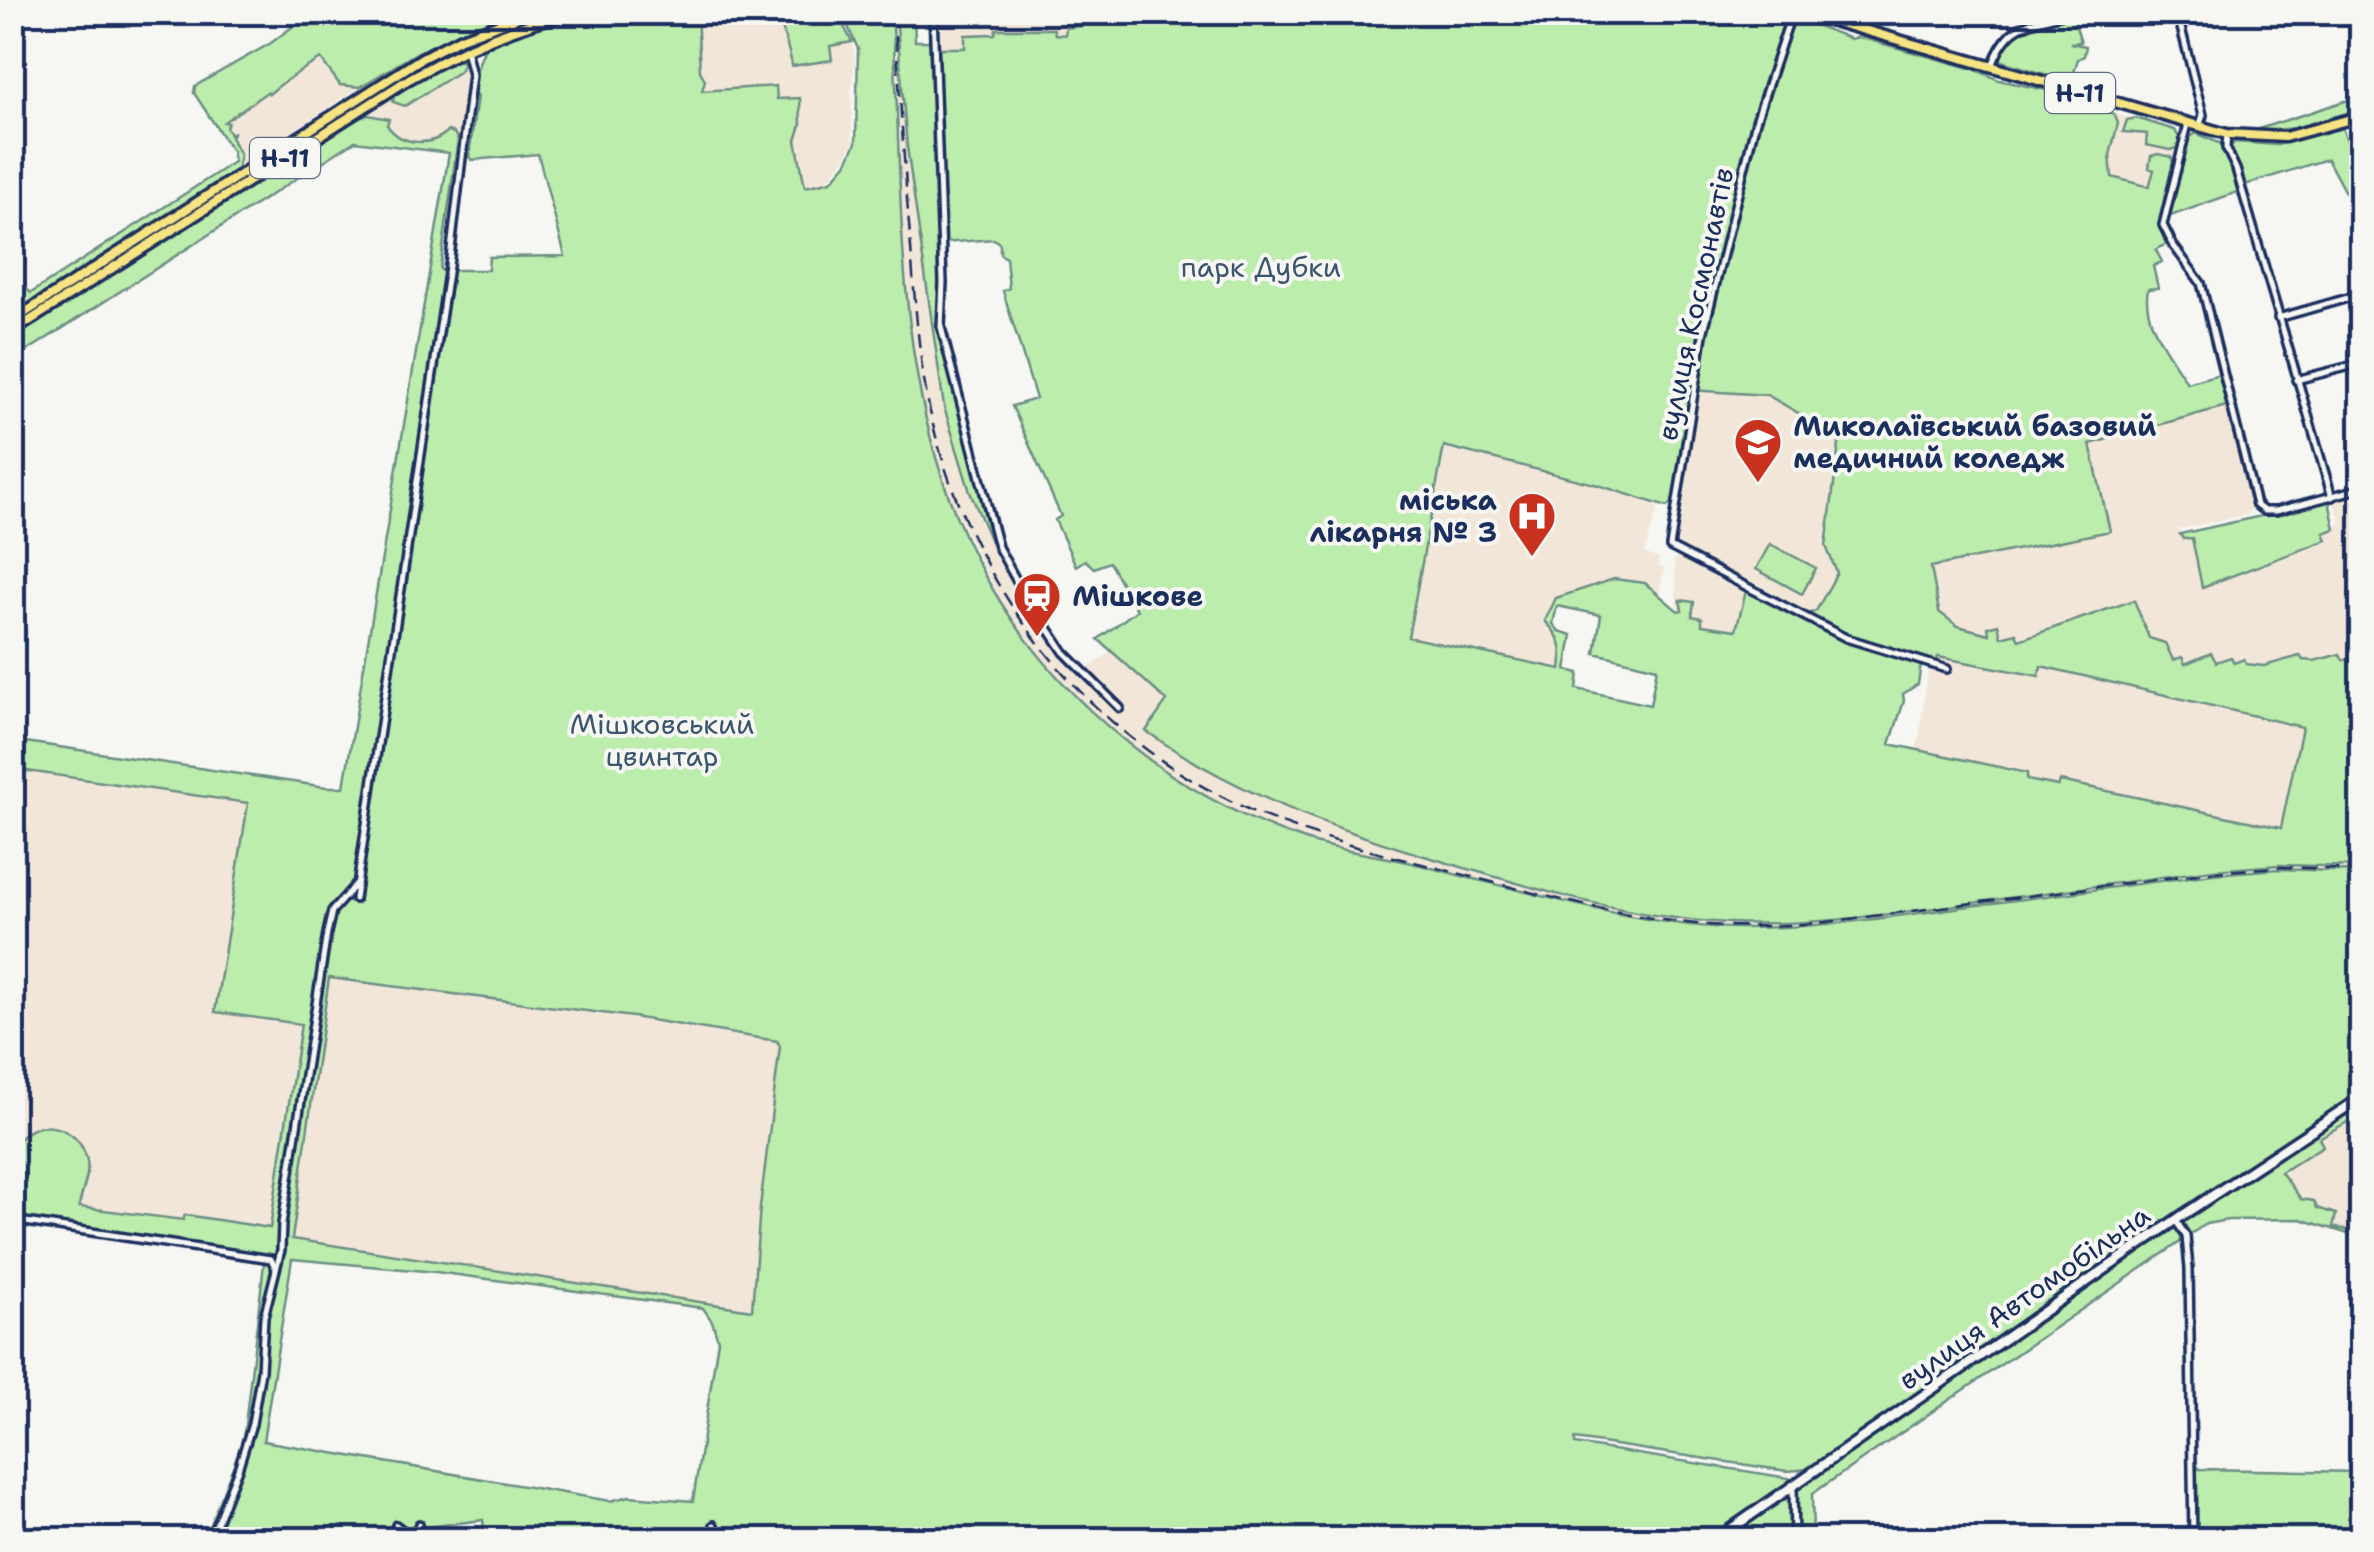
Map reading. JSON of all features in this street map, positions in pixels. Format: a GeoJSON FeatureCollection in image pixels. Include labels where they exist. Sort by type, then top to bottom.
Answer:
{"type":"FeatureCollection","features":[{"type":"Feature","properties":{"kind":"main road","name":"Н-11"},"geometry":{"type":"LineString","coordinates":[[12,321],[422,58],[462,38],[532,12]]}},
{"type":"Feature","properties":{"kind":"main road","name":"Н-11"},"geometry":{"type":"LineString","coordinates":[[12,332],[409,78],[466,49],[573,12]]}},
{"type":"Feature","properties":{"kind":"main road","name":"Н-11"},"geometry":{"type":"LineString","coordinates":[[1800,12],[2227,134],[2285,137],[2362,116]]}},
{"type":"Feature","properties":{"kind":"street"},"geometry":{"type":"LineString","coordinates":[[934,12],[943,282],[940,321],[994,534],[1016,580],[1064,652],[1120,708]]}},
{"type":"Feature","properties":{"kind":"street","name":"вулиця Космонавтів"},"geometry":{"type":"LineString","coordinates":[[1792,12],[1756,120],[1700,347],[1670,547],[1846,638],[1946,669]]}},
{"type":"Feature","properties":{"kind":"street"},"geometry":{"type":"LineString","coordinates":[[1992,67],[2009,33],[2070,12]]}},
{"type":"Feature","properties":{"kind":"street"},"geometry":{"type":"LineString","coordinates":[[2177,12],[2203,115],[2199,127]]}},
{"type":"Feature","properties":{"kind":"street"},"geometry":{"type":"LineString","coordinates":[[354,900],[448,266],[472,76],[466,49]]}},
{"type":"Feature","properties":{"kind":"street"},"geometry":{"type":"LineString","coordinates":[[2188,124],[2163,225],[2204,290],[2253,498],[2260,509],[2270,512],[2362,488]]}},
{"type":"Feature","properties":{"kind":"street"},"geometry":{"type":"LineString","coordinates":[[2227,134],[2226,148],[2236,170],[2332,497]]}},
{"type":"Feature","properties":{"kind":"street"},"geometry":{"type":"LineString","coordinates":[[2278,318],[2362,294]]}},
{"type":"Feature","properties":{"kind":"street"},"geometry":{"type":"LineString","coordinates":[[2296,380],[2362,363]]}},
{"type":"Feature","properties":{"kind":"street"},"geometry":{"type":"LineString","coordinates":[[210,1540],[252,1424],[262,1363],[264,1317],[276,1271],[326,933],[332,911],[358,881]]}},
{"type":"Feature","properties":{"kind":"street","name":"вулиця Автомобільна"},"geometry":{"type":"LineString","coordinates":[[1716,1540],[1798,1479],[2362,1096]]}},
{"type":"Feature","properties":{"kind":"street"},"geometry":{"type":"LineString","coordinates":[[12,1220],[275,1260]]}},
{"type":"Feature","properties":{"kind":"street"},"geometry":{"type":"LineString","coordinates":[[2176,1220],[2186,1236],[2190,1269],[2192,1540]]}},
{"type":"Feature","properties":{"kind":"street"},"geometry":{"type":"LineString","coordinates":[[1794,1540],[1798,1479]]}},
{"type":"Feature","properties":{"kind":"street"},"geometry":{"type":"LineString","coordinates":[[396,1525],[409,1540],[419,1524]]}},
{"type":"Feature","properties":{"kind":"street"},"geometry":{"type":"LineString","coordinates":[[714,1526],[716,1540]]}},
{"type":"Feature","properties":{"kind":"shaded area"},"geometry":{"type":"Polygon","coordinates":[[[693,13],[785,13],[795,66],[831,60],[829,46],[852,42],[853,143],[826,182],[804,187],[796,140],[801,125],[777,99],[775,86],[702,91],[693,13]]]}},
{"type":"Feature","properties":{"kind":"shaded area"},"geometry":{"type":"Polygon","coordinates":[[[892,13],[896,13],[907,147],[944,407],[980,518],[1017,589],[1060,649],[1086,670],[1112,651],[1167,701],[1168,747],[1225,781],[1332,825],[1500,881],[1638,913],[1702,922],[1819,922],[2260,866],[2328,865],[2361,867],[2361,872],[2260,870],[1819,925],[1702,926],[1617,914],[1316,844],[1185,785],[1129,745],[1056,677],[1000,601],[949,497],[923,412],[911,337],[892,13]]]}},
{"type":"Feature","properties":{"kind":"shaded area"},"geometry":{"type":"Polygon","coordinates":[[[936,13],[1082,13],[1082,26],[1066,28],[1065,35],[1054,34],[1054,29],[996,30],[996,34],[966,48],[937,48],[936,13]]]}},
{"type":"Feature","properties":{"kind":"shaded area"},"geometry":{"type":"Polygon","coordinates":[[[320,54],[343,84],[360,87],[237,172],[238,156],[222,120],[320,54]]]}},
{"type":"Feature","properties":{"kind":"shaded area"},"geometry":{"type":"Polygon","coordinates":[[[460,59],[468,85],[461,141],[454,133],[430,145],[409,142],[393,137],[364,116],[356,119],[460,59]]]}},
{"type":"Feature","properties":{"kind":"shaded area"},"geometry":{"type":"Polygon","coordinates":[[[2114,114],[2173,128],[2179,133],[2167,192],[2112,177],[2110,155],[2118,123],[2114,114]]]}},
{"type":"Feature","properties":{"kind":"shaded area","name":"Миколаївський базовий медичний коледж"},"geometry":{"type":"Polygon","coordinates":[[[1695,391],[1767,395],[1841,436],[1826,546],[1837,572],[1816,611],[1805,615],[1679,545],[1676,532],[1695,391]]]}},
{"type":"Feature","properties":{"kind":"shaded area"},"geometry":{"type":"Polygon","coordinates":[[[2230,405],[2252,508],[2246,515],[2179,529],[2180,534],[2191,537],[2202,586],[2326,540],[2324,533],[2341,523],[2334,500],[2361,490],[2361,654],[2343,660],[2340,654],[2314,661],[2300,656],[2264,666],[2216,663],[2211,653],[2185,664],[2173,660],[2149,638],[2134,600],[2018,640],[2001,638],[1997,624],[1990,634],[1969,630],[1939,612],[1931,567],[2110,531],[2089,444],[2230,405]]]}},
{"type":"Feature","properties":{"kind":"shaded area","name":"міська лікарня № 3"},"geometry":{"type":"Polygon","coordinates":[[[1444,446],[1598,485],[1659,505],[1644,553],[1659,559],[1658,566],[1664,568],[1659,596],[1654,592],[1556,598],[1545,621],[1559,635],[1563,649],[1561,670],[1408,637],[1444,446]]]}},
{"type":"Feature","properties":{"kind":"shaded area"},"geometry":{"type":"Polygon","coordinates":[[[1681,555],[1746,591],[1737,631],[1701,625],[1692,616],[1694,602],[1678,611],[1674,560],[1681,555]]]}},
{"type":"Feature","properties":{"kind":"shaded area"},"geometry":{"type":"Polygon","coordinates":[[[1938,656],[2038,676],[2041,666],[2303,727],[2281,828],[2061,781],[2058,786],[2027,780],[2027,773],[1917,750],[1929,666],[1936,667],[1938,656]]]}},
{"type":"Feature","properties":{"kind":"shaded area"},"geometry":{"type":"Polygon","coordinates":[[[13,769],[248,803],[215,1011],[301,1024],[271,1228],[185,1215],[184,1220],[79,1207],[82,1146],[63,1128],[13,1153],[13,769]]]}},
{"type":"Feature","properties":{"kind":"shaded area"},"geometry":{"type":"Polygon","coordinates":[[[329,977],[633,1017],[777,1041],[780,1046],[752,1310],[292,1239],[329,977]]]}},
{"type":"Feature","properties":{"kind":"shaded area"},"geometry":{"type":"Polygon","coordinates":[[[2361,1113],[2361,1233],[2333,1227],[2302,1204],[2281,1171],[2322,1146],[2318,1138],[2361,1113]]]}},
{"type":"Feature","properties":{"kind":"green space","name":"парк Дубки"},"geometry":{"type":"Polygon","coordinates":[[[1082,12],[1778,13],[1785,19],[1784,30],[1788,32],[1794,21],[1803,20],[1851,39],[1859,37],[1974,69],[2114,114],[2118,123],[2110,155],[2112,177],[2149,187],[2154,170],[2149,168],[2151,156],[2171,157],[2173,162],[2160,218],[2168,243],[2156,250],[2162,262],[2153,266],[2158,288],[2148,289],[2153,326],[2187,383],[2223,373],[2230,405],[2090,444],[2110,531],[1931,567],[1939,612],[1958,626],[1989,634],[1988,627],[1998,624],[2001,637],[2016,633],[2019,640],[2134,600],[2149,638],[2165,643],[2173,660],[2182,657],[2185,664],[2211,653],[2216,662],[2231,657],[2234,663],[2244,659],[2246,664],[2264,666],[2300,656],[2314,661],[2340,654],[2343,660],[2361,654],[2361,867],[2279,865],[2213,870],[1826,921],[1763,924],[1665,917],[1560,895],[1313,818],[1211,771],[1146,731],[1167,701],[1098,639],[1137,610],[1109,562],[1094,568],[1085,560],[1076,566],[1055,520],[1061,516],[1012,406],[1036,399],[1003,291],[1009,288],[1006,258],[994,239],[943,243],[937,48],[965,48],[965,35],[995,34],[996,29],[1054,29],[1055,34],[1065,35],[1066,28],[1082,26],[1082,12]],[[1690,390],[1673,503],[1667,507],[1598,485],[1444,446],[1408,637],[1561,669],[1560,643],[1545,621],[1556,598],[1614,579],[1645,583],[1678,611],[1682,610],[1680,600],[1694,602],[1692,616],[1702,618],[1702,625],[1736,630],[1746,591],[1844,640],[1921,664],[1918,684],[1903,694],[1890,744],[2027,773],[2027,780],[2058,786],[2060,781],[2281,828],[2302,727],[2041,666],[2039,676],[1938,657],[1936,664],[1873,646],[1805,615],[1816,611],[1837,573],[1826,546],[1840,437],[1767,395],[1690,390]],[[1557,606],[1553,624],[1559,631],[1572,635],[1566,670],[1579,673],[1577,689],[1650,705],[1657,668],[1595,653],[1601,615],[1557,606]]]}},
{"type":"Feature","properties":{"kind":"green space"},"geometry":{"type":"Polygon","coordinates":[[[299,13],[498,13],[418,52],[360,87],[340,85],[321,59],[300,71],[224,122],[233,133],[231,137],[240,155],[237,172],[13,317],[16,297],[12,266],[31,293],[234,162],[232,151],[194,93],[195,86],[271,43],[300,21],[299,13]]]}},
{"type":"Feature","properties":{"kind":"green space","name":"Мішковський цвинтар"},"geometry":{"type":"Polygon","coordinates":[[[581,13],[697,13],[700,71],[705,80],[702,91],[776,86],[777,99],[800,98],[801,125],[796,140],[805,187],[831,181],[846,164],[856,143],[858,49],[842,13],[892,13],[909,321],[931,441],[950,500],[976,559],[1008,614],[1047,664],[1090,711],[1139,752],[1192,788],[1248,817],[1308,841],[1614,913],[1710,927],[1770,928],[1849,922],[2213,874],[2279,869],[2361,872],[2361,1092],[1810,1469],[1787,1471],[1575,1439],[1575,1444],[1789,1478],[1790,1484],[1712,1539],[485,1540],[483,1520],[419,1528],[414,1539],[405,1539],[403,1533],[372,1540],[211,1540],[240,1470],[254,1423],[265,1317],[283,1247],[329,933],[335,912],[345,901],[358,904],[451,270],[488,270],[489,257],[565,256],[538,154],[472,160],[469,157],[477,72],[492,40],[581,13]],[[329,978],[292,1239],[752,1310],[780,1046],[777,1041],[633,1017],[329,978]],[[292,1259],[263,1441],[610,1501],[629,1496],[693,1501],[718,1340],[703,1308],[436,1272],[292,1259]]]}},
{"type":"Feature","properties":{"kind":"green space"},"geometry":{"type":"Polygon","coordinates":[[[780,13],[837,13],[852,42],[830,46],[832,60],[792,66],[780,13]]]}},
{"type":"Feature","properties":{"kind":"green space"},"geometry":{"type":"Polygon","coordinates":[[[896,13],[914,13],[915,41],[932,41],[939,322],[996,545],[993,546],[970,492],[944,407],[907,147],[896,13]]]}},
{"type":"Feature","properties":{"kind":"green space"},"geometry":{"type":"Polygon","coordinates":[[[2072,14],[2081,42],[2070,43],[2086,46],[2072,79],[2001,61],[2003,49],[2017,33],[2072,14]]]}},
{"type":"Feature","properties":{"kind":"green space"},"geometry":{"type":"Polygon","coordinates":[[[454,59],[464,62],[460,71],[405,106],[393,102],[394,95],[454,59]]]}},
{"type":"Feature","properties":{"kind":"green space"},"geometry":{"type":"Polygon","coordinates":[[[2361,96],[2361,109],[2296,128],[2249,132],[2361,96]]]}},
{"type":"Feature","properties":{"kind":"green space"},"geometry":{"type":"Polygon","coordinates":[[[368,115],[389,119],[387,125],[393,132],[408,140],[434,140],[448,131],[458,139],[440,269],[445,273],[369,802],[355,878],[330,909],[324,933],[277,1256],[13,1216],[13,1152],[28,1131],[52,1127],[74,1137],[87,1161],[79,1207],[183,1220],[185,1215],[270,1228],[301,1024],[215,1012],[248,803],[13,769],[12,740],[344,787],[449,153],[355,141],[13,360],[13,335],[368,115]]]}},
{"type":"Feature","properties":{"kind":"green space"},"geometry":{"type":"Polygon","coordinates":[[[2136,118],[2175,130],[2179,138],[2177,148],[2146,145],[2147,134],[2123,132],[2127,120],[2136,118]]]}},
{"type":"Feature","properties":{"kind":"green space"},"geometry":{"type":"Polygon","coordinates":[[[2342,128],[2361,174],[2358,238],[2349,200],[2327,159],[2242,186],[2228,148],[2235,142],[2277,145],[2342,128]]]}},
{"type":"Feature","properties":{"kind":"green space"},"geometry":{"type":"Polygon","coordinates":[[[2196,133],[2221,144],[2240,191],[2165,218],[2189,138],[2196,133]]]}},
{"type":"Feature","properties":{"kind":"green space"},"geometry":{"type":"Polygon","coordinates":[[[2329,501],[2335,529],[2324,533],[2327,540],[2202,587],[2192,538],[2183,539],[2180,534],[2329,501]]]}},
{"type":"Feature","properties":{"kind":"green space"},"geometry":{"type":"Polygon","coordinates":[[[1770,544],[1816,568],[1802,594],[1756,569],[1770,544]]]}},
{"type":"Feature","properties":{"kind":"green space"},"geometry":{"type":"Polygon","coordinates":[[[2344,1112],[2351,1120],[2319,1138],[2323,1146],[2281,1172],[2301,1199],[2314,1201],[2317,1208],[2336,1214],[2333,1227],[2361,1233],[2361,1238],[2301,1219],[2228,1220],[2206,1224],[2189,1235],[2182,1219],[2344,1112]]]}},
{"type":"Feature","properties":{"kind":"green space"},"geometry":{"type":"Polygon","coordinates":[[[2176,1225],[2183,1240],[1812,1494],[1813,1539],[1797,1539],[1796,1490],[1801,1483],[2176,1225]]]}},
{"type":"Feature","properties":{"kind":"green space"},"geometry":{"type":"Polygon","coordinates":[[[127,1236],[256,1254],[269,1260],[273,1267],[262,1316],[260,1362],[247,1440],[208,1539],[204,1539],[243,1442],[264,1264],[258,1259],[127,1236]]]}},
{"type":"Feature","properties":{"kind":"green space"},"geometry":{"type":"Polygon","coordinates":[[[2194,1462],[2199,1469],[2361,1472],[2361,1539],[2195,1539],[2194,1462]]]}},
{"type":"Feature","properties":{"kind":"green space"},"geometry":{"type":"Polygon","coordinates":[[[1786,1494],[1791,1503],[1792,1539],[1720,1540],[1786,1494]]]}},
{"type":"Feature","properties":{"kind":"railway"},"geometry":{"type":"LineString","coordinates":[[894,12],[920,347],[929,407],[946,470],[970,532],[1001,589],[1038,643],[1081,693],[1130,737],[1183,775],[1264,816],[1382,854],[1562,900],[1697,924],[1819,923],[2213,872],[2278,867],[2362,870]]}},
{"type":"Feature","properties":{"kind":"place","name":"Миколаївський базовий медичний коледж"},"geometry":{"type":"Point","coordinates":[1758,484]}},
{"type":"Feature","properties":{"kind":"place","name":"міська лікарня № 3"},"geometry":{"type":"Point","coordinates":[1532,558]}},
{"type":"Feature","properties":{"kind":"place","name":"Мішкове"},"geometry":{"type":"Point","coordinates":[1037,638]}}]}
